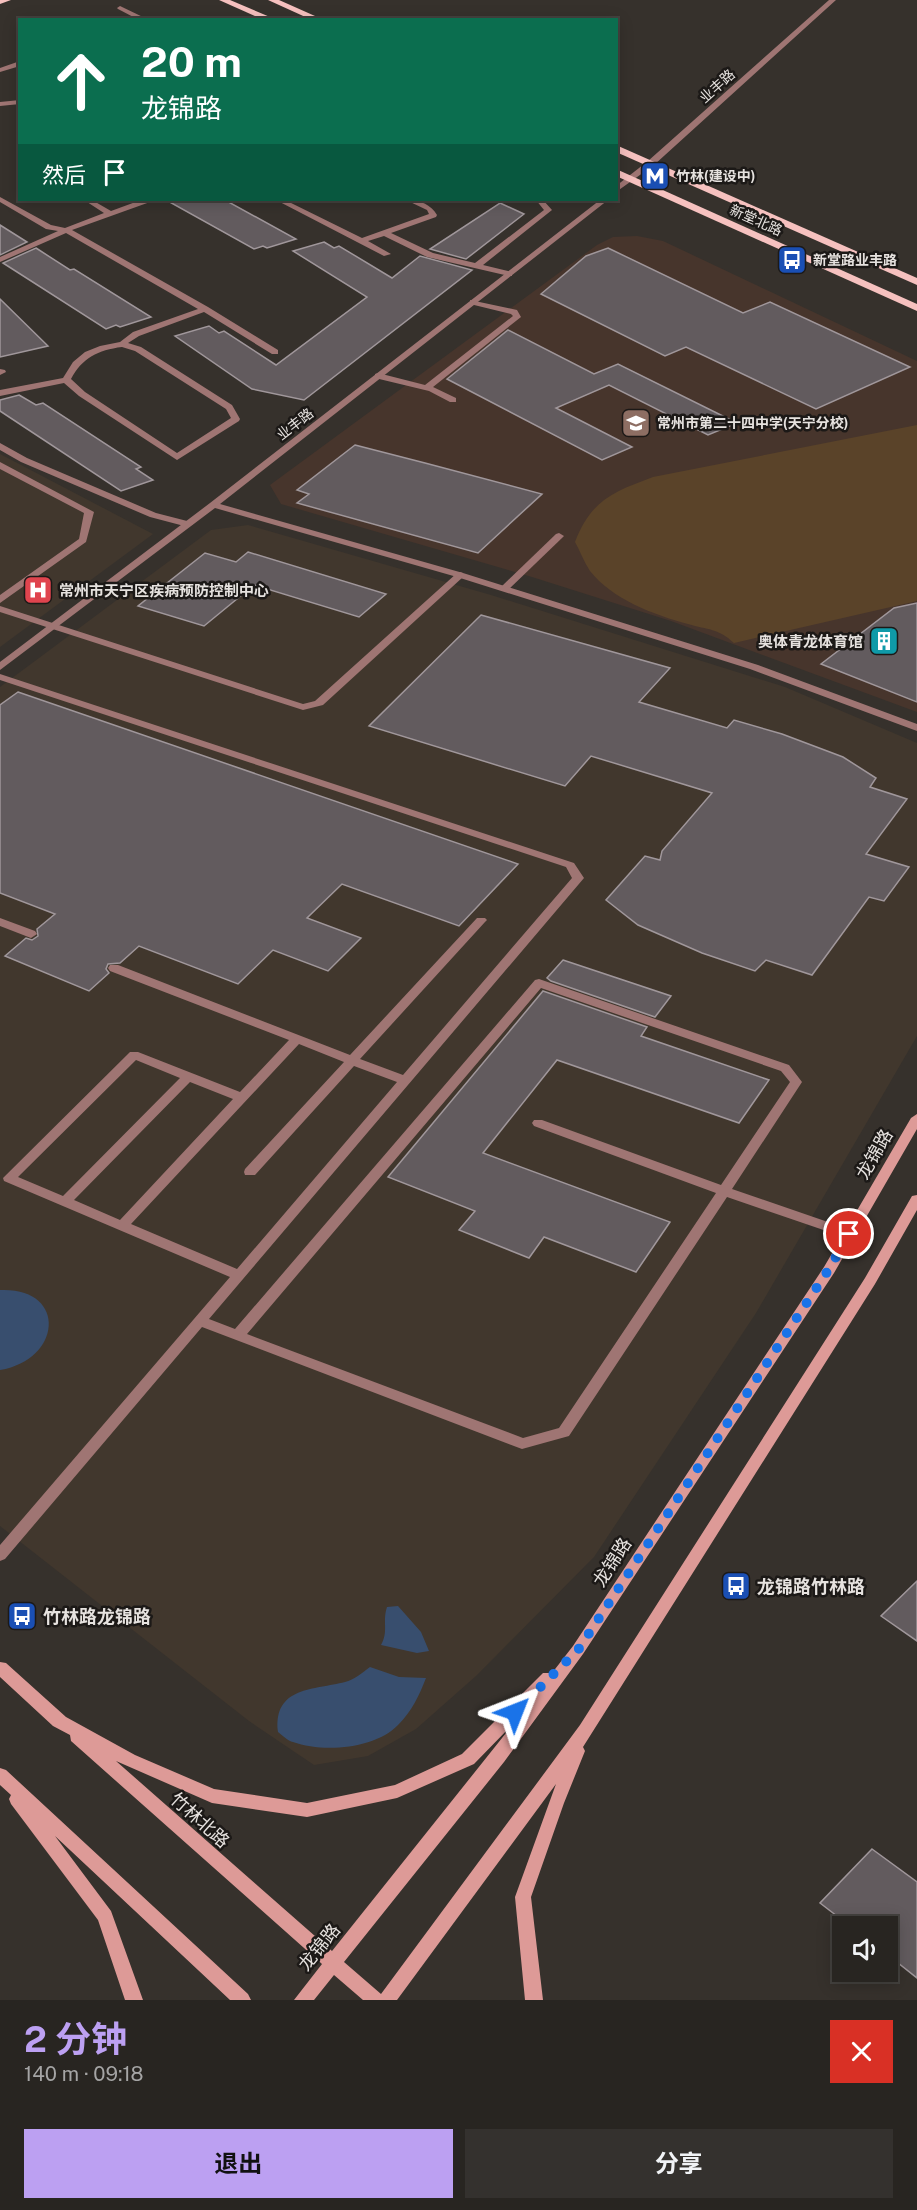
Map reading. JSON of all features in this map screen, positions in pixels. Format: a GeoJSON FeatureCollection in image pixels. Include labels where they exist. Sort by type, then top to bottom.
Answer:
{"type":"FeatureCollection","features":[{"type":"Feature","properties":{"kind":"main road"},"geometry":{"type":"LineString","coordinates":[[0,2],[7,0]]}},
{"type":"Feature","properties":{"kind":"main road"},"geometry":{"type":"LineString","coordinates":[[223,0],[268,18]]}},
{"type":"Feature","properties":{"kind":"main road"},"geometry":{"type":"LineString","coordinates":[[272,0],[292,7]]}},
{"type":"Feature","properties":{"kind":"main road"},"geometry":{"type":"LineString","coordinates":[[279,0],[316,18]]}},
{"type":"Feature","properties":{"kind":"main road","name":"新堂北路"},"geometry":{"type":"LineString","coordinates":[[618,149],[917,282]]}},
{"type":"Feature","properties":{"kind":"main road","name":"新堂北路"},"geometry":{"type":"LineString","coordinates":[[618,173],[917,308]]}},
{"type":"Feature","properties":{"kind":"main road","name":"龙锦路"},"geometry":{"type":"LineString","coordinates":[[303,2000],[498,1757],[578,1650],[829,1269],[917,1118]]}},
{"type":"Feature","properties":{"kind":"main road"},"geometry":{"type":"LineString","coordinates":[[387,2000],[586,1730],[870,1281],[917,1199]]}},
{"type":"Feature","properties":{"kind":"main road"},"geometry":{"type":"LineString","coordinates":[[59,1721],[129,1760],[212,1796],[307,1810],[397,1791],[468,1759],[578,1650]]}},
{"type":"Feature","properties":{"kind":"main road","name":"竹林北路"},"geometry":{"type":"LineString","coordinates":[[0,1668],[375,2000]]}},
{"type":"Feature","properties":{"kind":"main road"},"geometry":{"type":"LineString","coordinates":[[534,2000],[523,1897],[556,1803],[586,1730]]}},
{"type":"Feature","properties":{"kind":"main road"},"geometry":{"type":"LineString","coordinates":[[0,1776],[105,1916],[134,2000]]}},
{"type":"Feature","properties":{"kind":"main road"},"geometry":{"type":"LineString","coordinates":[[0,1776],[242,2000]]}},
{"type":"Feature","properties":{"kind":"street","name":"业丰路"},"geometry":{"type":"LineString","coordinates":[[618,188],[651,163],[833,0]]}},
{"type":"Feature","properties":{"kind":"street"},"geometry":{"type":"LineString","coordinates":[[120,8],[141,18]]}},
{"type":"Feature","properties":{"kind":"street"},"geometry":{"type":"LineString","coordinates":[[0,70],[18,64]]}},
{"type":"Feature","properties":{"kind":"street"},"geometry":{"type":"LineString","coordinates":[[0,104],[18,102]]}},
{"type":"Feature","properties":{"kind":"street"},"geometry":{"type":"LineString","coordinates":[[0,199],[49,228],[66,230],[206,309],[275,352]]}},
{"type":"Feature","properties":{"kind":"street"},"geometry":{"type":"LineString","coordinates":[[89,201],[110,213]]}},
{"type":"Feature","properties":{"kind":"street"},"geometry":{"type":"LineString","coordinates":[[0,260],[66,230],[144,201]]}},
{"type":"Feature","properties":{"kind":"street"},"geometry":{"type":"LineString","coordinates":[[282,201],[387,254]]}},
{"type":"Feature","properties":{"kind":"street"},"geometry":{"type":"LineString","coordinates":[[362,241],[433,216],[430,209],[412,201]]}},
{"type":"Feature","properties":{"kind":"street"},"geometry":{"type":"LineString","coordinates":[[477,266],[548,210],[540,201]]}},
{"type":"Feature","properties":{"kind":"street","name":"业丰路"},"geometry":{"type":"LineString","coordinates":[[0,667],[213,505],[603,201]]}},
{"type":"Feature","properties":{"kind":"street"},"geometry":{"type":"LineString","coordinates":[[384,233],[430,255],[509,274]]}},
{"type":"Feature","properties":{"kind":"street"},"geometry":{"type":"LineString","coordinates":[[426,388],[517,317],[514,312],[473,302]]}},
{"type":"Feature","properties":{"kind":"street"},"geometry":{"type":"LineString","coordinates":[[122,344],[136,334],[206,309]]}},
{"type":"Feature","properties":{"kind":"street"},"geometry":{"type":"LineString","coordinates":[[122,344],[138,349],[229,407],[236,418],[177,457],[82,394],[66,380],[71,368],[85,353],[103,346],[122,344]]}},
{"type":"Feature","properties":{"kind":"street"},"geometry":{"type":"LineString","coordinates":[[378,376],[426,388],[453,400]]}},
{"type":"Feature","properties":{"kind":"street"},"geometry":{"type":"LineString","coordinates":[[0,393],[66,380]]}},
{"type":"Feature","properties":{"kind":"street"},"geometry":{"type":"LineString","coordinates":[[0,446],[24,460],[153,515],[188,524]]}},
{"type":"Feature","properties":{"kind":"street"},"geometry":{"type":"LineString","coordinates":[[0,465],[89,512],[82,540],[0,600]]}},
{"type":"Feature","properties":{"kind":"street"},"geometry":{"type":"LineString","coordinates":[[213,505],[460,575],[754,667],[917,728]]}},
{"type":"Feature","properties":{"kind":"street"},"geometry":{"type":"LineString","coordinates":[[504,589],[559,536]]}},
{"type":"Feature","properties":{"kind":"street"},"geometry":{"type":"LineString","coordinates":[[0,609],[303,707],[319,703],[460,575]]}},
{"type":"Feature","properties":{"kind":"street"},"geometry":{"type":"LineString","coordinates":[[0,677],[570,865],[578,878],[0,1555]]}},
{"type":"Feature","properties":{"kind":"street"},"geometry":{"type":"LineString","coordinates":[[250,1172],[481,920]]}},
{"type":"Feature","properties":{"kind":"street"},"geometry":{"type":"LineString","coordinates":[[0,922],[32,934]]}},
{"type":"Feature","properties":{"kind":"street"},"geometry":{"type":"LineString","coordinates":[[114,968],[405,1081]]}},
{"type":"Feature","properties":{"kind":"street"},"geometry":{"type":"LineString","coordinates":[[200,1321],[237,1336],[522,1444],[564,1432],[796,1082],[785,1068],[539,983],[237,1336]]}},
{"type":"Feature","properties":{"kind":"street"},"geometry":{"type":"LineString","coordinates":[[122,1226],[297,1039]]}},
{"type":"Feature","properties":{"kind":"street"},"geometry":{"type":"LineString","coordinates":[[239,1275],[9,1178],[134,1055],[242,1098]]}},
{"type":"Feature","properties":{"kind":"street"},"geometry":{"type":"LineString","coordinates":[[65,1202],[188,1077]]}},
{"type":"Feature","properties":{"kind":"street"},"geometry":{"type":"LineString","coordinates":[[538,1123],[849,1234]]}},
{"type":"Feature","properties":{"kind":"shaded area","name":"常州市第二十四中学(天宁分校)"},"geometry":{"type":"Polygon","coordinates":[[[637,236],[663,241],[917,361],[917,712],[671,621],[532,577],[281,504],[270,485],[597,245],[613,237],[637,236]]]}},
{"type":"Feature","properties":{"kind":"shaded area"},"geometry":{"type":"Polygon","coordinates":[[[917,425],[917,601],[734,643],[718,632],[661,616],[622,598],[599,581],[590,571],[575,542],[588,516],[605,499],[653,477],[917,425]]]}},
{"type":"Feature","properties":{"kind":"shaded area","name":"常州市天宁区疾病预防控制中心"},"geometry":{"type":"Polygon","coordinates":[[[0,454],[153,534],[0,647],[0,454]]]}},
{"type":"Feature","properties":{"kind":"shaded area"},"geometry":{"type":"Polygon","coordinates":[[[248,525],[491,595],[785,687],[917,743],[917,1036],[756,1313],[594,1557],[476,1676],[416,1729],[368,1756],[314,1765],[249,1721],[0,1526],[0,687],[211,530],[248,525]]]}},
{"type":"Feature","properties":{"kind":"water"},"geometry":{"type":"Polygon","coordinates":[[[0,1290],[22,1292],[37,1300],[46,1311],[49,1325],[45,1339],[36,1352],[21,1363],[0,1370],[0,1290]]]}},
{"type":"Feature","properties":{"kind":"water"},"geometry":{"type":"Polygon","coordinates":[[[398,1606],[421,1632],[429,1651],[417,1653],[381,1645],[385,1635],[387,1607],[398,1606]]]}},
{"type":"Feature","properties":{"kind":"water"},"geometry":{"type":"Polygon","coordinates":[[[370,1667],[399,1677],[426,1678],[411,1709],[403,1720],[388,1733],[363,1744],[333,1748],[293,1742],[278,1732],[278,1717],[282,1706],[289,1698],[309,1689],[348,1681],[370,1667]]]}},
{"type":"Feature","properties":{"kind":"building"},"geometry":{"type":"Polygon","coordinates":[[[168,201],[227,201],[296,239],[267,248],[263,246],[254,249],[168,201]]]}},
{"type":"Feature","properties":{"kind":"building"},"geometry":{"type":"Polygon","coordinates":[[[500,203],[524,214],[466,259],[430,249],[500,203]]]}},
{"type":"Feature","properties":{"kind":"building"},"geometry":{"type":"Polygon","coordinates":[[[0,225],[27,242],[0,255],[0,225]]]}},
{"type":"Feature","properties":{"kind":"building"},"geometry":{"type":"Polygon","coordinates":[[[324,242],[334,248],[339,246],[392,278],[420,256],[472,270],[304,400],[252,389],[175,336],[209,326],[219,333],[224,331],[276,365],[367,297],[293,251],[324,242]]]}},
{"type":"Feature","properties":{"kind":"building"},"geometry":{"type":"Polygon","coordinates":[[[36,248],[151,317],[106,329],[3,263],[36,248]]]}},
{"type":"Feature","properties":{"kind":"building"},"geometry":{"type":"Polygon","coordinates":[[[608,248],[743,313],[770,302],[910,367],[816,409],[686,347],[665,356],[541,294],[586,256],[608,248]]]}},
{"type":"Feature","properties":{"kind":"building"},"geometry":{"type":"Polygon","coordinates":[[[0,299],[48,346],[0,357],[0,299]]]}},
{"type":"Feature","properties":{"kind":"building"},"geometry":{"type":"Polygon","coordinates":[[[508,330],[594,374],[618,364],[737,423],[708,435],[609,385],[556,408],[632,447],[602,460],[447,379],[508,330]]]}},
{"type":"Feature","properties":{"kind":"building"},"geometry":{"type":"Polygon","coordinates":[[[19,395],[36,405],[43,403],[141,467],[136,469],[153,480],[121,491],[0,411],[0,400],[19,395]]]}},
{"type":"Feature","properties":{"kind":"building"},"geometry":{"type":"Polygon","coordinates":[[[355,445],[542,494],[478,553],[297,503],[309,494],[297,490],[355,445]]]}},
{"type":"Feature","properties":{"kind":"building"},"geometry":{"type":"Polygon","coordinates":[[[248,552],[386,594],[359,617],[254,585],[204,626],[138,606],[205,553],[236,562],[248,552]]]}},
{"type":"Feature","properties":{"kind":"building","name":"奥体青龙体育馆"},"geometry":{"type":"Polygon","coordinates":[[[917,603],[917,702],[821,664],[894,608],[917,603]]]}},
{"type":"Feature","properties":{"kind":"building"},"geometry":{"type":"Polygon","coordinates":[[[481,615],[670,668],[639,702],[727,728],[734,720],[782,734],[843,757],[876,778],[870,787],[907,799],[866,854],[909,867],[884,901],[869,897],[812,975],[766,960],[755,971],[702,953],[638,925],[606,900],[645,856],[660,860],[662,851],[712,793],[591,756],[565,786],[369,726],[481,615]]]}},
{"type":"Feature","properties":{"kind":"building"},"geometry":{"type":"Polygon","coordinates":[[[18,692],[518,864],[459,926],[342,884],[307,918],[361,938],[328,971],[273,950],[238,984],[139,946],[120,963],[108,964],[106,969],[109,973],[89,991],[5,956],[26,938],[32,940],[38,936],[37,929],[55,914],[0,893],[0,705],[18,692]]]}},
{"type":"Feature","properties":{"kind":"building"},"geometry":{"type":"Polygon","coordinates":[[[563,960],[671,996],[655,1017],[551,981],[547,978],[563,960]]]}},
{"type":"Feature","properties":{"kind":"building"},"geometry":{"type":"Polygon","coordinates":[[[543,991],[647,1027],[641,1036],[769,1080],[739,1123],[557,1060],[483,1153],[670,1222],[636,1272],[544,1237],[529,1258],[459,1230],[475,1211],[388,1177],[543,991]]]}},
{"type":"Feature","properties":{"kind":"building"},"geometry":{"type":"Polygon","coordinates":[[[917,1581],[917,1641],[881,1616],[917,1581]]]}},
{"type":"Feature","properties":{"kind":"building"},"geometry":{"type":"Polygon","coordinates":[[[872,1849],[917,1882],[917,1978],[898,1963],[898,1916],[837,1916],[820,1903],[872,1849]]]}},
{"type":"Feature","properties":{"kind":"place","name":"竹林(建设中)"},"geometry":{"type":"Point","coordinates":[655,176]}},
{"type":"Feature","properties":{"kind":"place","name":"新堂路业丰路"},"geometry":{"type":"Point","coordinates":[792,260]}},
{"type":"Feature","properties":{"kind":"place","name":"常州市第二十四中学(天宁分校)"},"geometry":{"type":"Point","coordinates":[636,423]}},
{"type":"Feature","properties":{"kind":"place","name":"常州市天宁区疾病预防控制中心"},"geometry":{"type":"Point","coordinates":[38,590]}},
{"type":"Feature","properties":{"kind":"place","name":"奥体青龙体育馆"},"geometry":{"type":"Point","coordinates":[884,641]}},
{"type":"Feature","properties":{"kind":"place","name":"龙锦路竹林路"},"geometry":{"type":"Point","coordinates":[736,1586]}},
{"type":"Feature","properties":{"kind":"place","name":"竹林路龙锦路"},"geometry":{"type":"Point","coordinates":[22,1616]}},
{"type":"Feature","properties":{"kind":"route"},"geometry":{"type":"LineString","coordinates":[[515,1712],[578,1650],[829,1269],[849,1234]]}}]}
